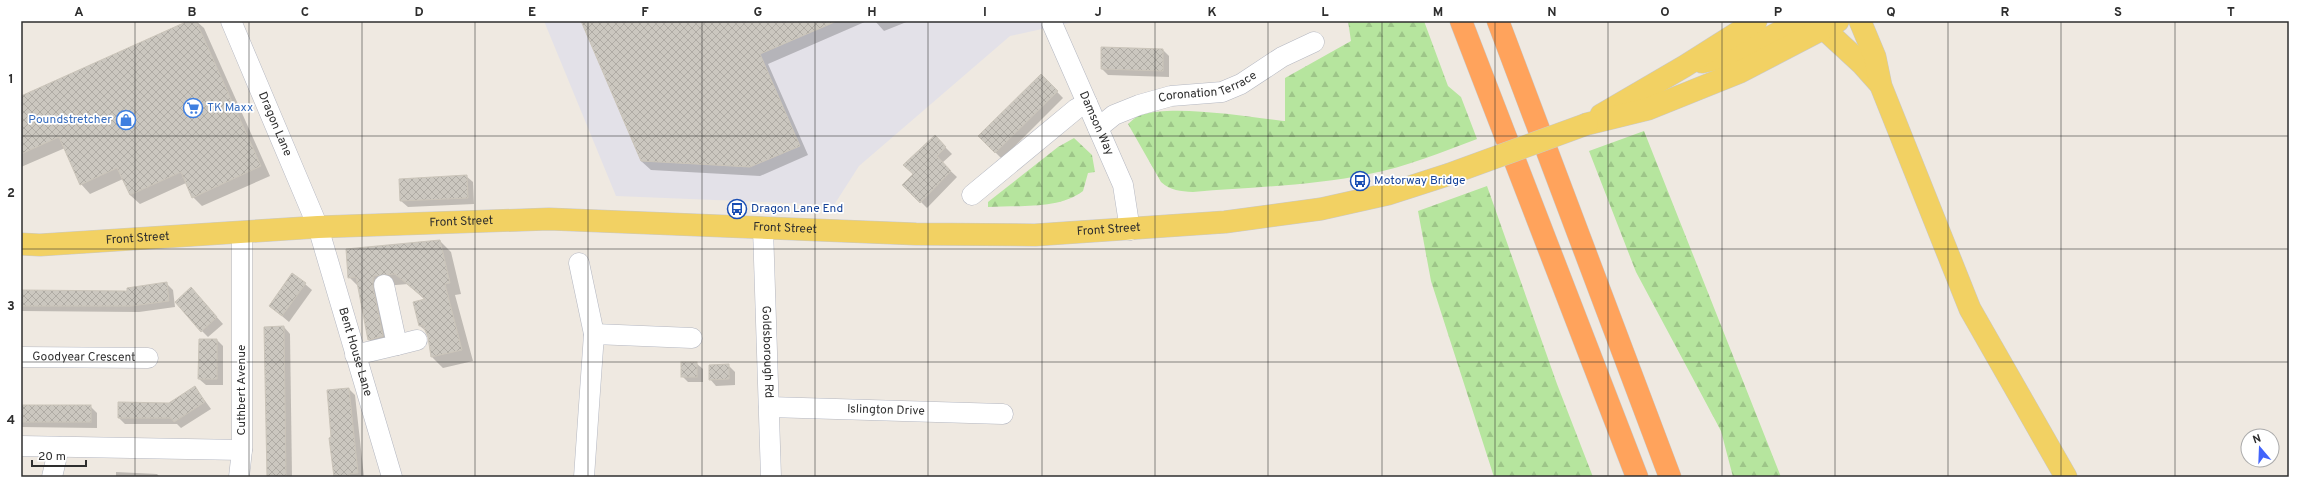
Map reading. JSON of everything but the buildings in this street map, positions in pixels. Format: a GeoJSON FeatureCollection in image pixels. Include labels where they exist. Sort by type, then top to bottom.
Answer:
{"type":"FeatureCollection","features":[{"type":"Feature","properties":{"kind":"highway"},"geometry":{"type":"LineString","coordinates":[[1461,21],[1637,477]]}},
{"type":"Feature","properties":{"kind":"highway"},"geometry":{"type":"LineString","coordinates":[[1498,21],[1670,477]]}},
{"type":"Feature","properties":{"kind":"main road"},"geometry":{"type":"LineString","coordinates":[[1587,124],[1625,99],[1685,66],[1756,21]]}},
{"type":"Feature","properties":{"kind":"main road"},"geometry":{"type":"LineString","coordinates":[[1685,66],[1739,54],[1800,21]]}},
{"type":"Feature","properties":{"kind":"main road"},"geometry":{"type":"LineString","coordinates":[[1860,21],[1875,57],[1881,86],[1970,309],[2066,477]]}},
{"type":"Feature","properties":{"kind":"main road"},"geometry":{"type":"LineString","coordinates":[[1587,124],[1648,109],[1740,72],[1827,23],[1881,86]]}},
{"type":"Feature","properties":{"kind":"main road","name":"Front Street"},"geometry":{"type":"LineString","coordinates":[[21,244],[40,245],[318,227],[549,219],[951,235],[1035,235],[1130,230],[1225,222],[1321,209],[1388,194],[1447,175],[1587,124]]}},
{"type":"Feature","properties":{"kind":"street","name":"Dragon Lane"},"geometry":{"type":"LineString","coordinates":[[231,21],[318,227]]}},
{"type":"Feature","properties":{"kind":"street","name":"Damson Way"},"geometry":{"type":"LineString","coordinates":[[1051,21],[1124,185],[1130,230]]}},
{"type":"Feature","properties":{"kind":"street","name":"Coronation Terrace"},"geometry":{"type":"LineString","coordinates":[[1098,128],[1114,115],[1139,105],[1171,96],[1222,92],[1235,87],[1282,57],[1314,42]]}},
{"type":"Feature","properties":{"kind":"street"},"geometry":{"type":"LineString","coordinates":[[972,195],[1076,109],[1087,103]]}},
{"type":"Feature","properties":{"kind":"street","name":"Bent House Lane"},"geometry":{"type":"LineString","coordinates":[[318,227],[392,477]]}},
{"type":"Feature","properties":{"kind":"street","name":"Goldsborough Rd"},"geometry":{"type":"LineString","coordinates":[[763,228],[771,477]]}},
{"type":"Feature","properties":{"kind":"street","name":"Cuthbert Avenue"},"geometry":{"type":"LineString","coordinates":[[239,477],[242,450],[242,232]]}},
{"type":"Feature","properties":{"kind":"street"},"geometry":{"type":"LineString","coordinates":[[579,264],[594,334],[584,477]]}},
{"type":"Feature","properties":{"kind":"street"},"geometry":{"type":"LineString","coordinates":[[384,285],[396,345]]}},
{"type":"Feature","properties":{"kind":"street"},"geometry":{"type":"LineString","coordinates":[[594,334],[692,338]]}},
{"type":"Feature","properties":{"kind":"street"},"geometry":{"type":"LineString","coordinates":[[356,355],[417,340]]}},
{"type":"Feature","properties":{"kind":"street","name":"Goodyear Crescent"},"geometry":{"type":"LineString","coordinates":[[21,357],[148,358]]}},
{"type":"Feature","properties":{"kind":"street","name":"Islington Drive"},"geometry":{"type":"LineString","coordinates":[[768,407],[1004,414]]}},
{"type":"Feature","properties":{"kind":"street"},"geometry":{"type":"LineString","coordinates":[[21,446],[242,450]]}},
{"type":"Feature","properties":{"kind":"street"},"geometry":{"type":"LineString","coordinates":[[52,477],[59,447]]}},
{"type":"Feature","properties":{"kind":"shaded area"},"geometry":{"type":"Polygon","coordinates":[[[544,21],[1078,21],[1010,36],[859,166],[834,205],[616,196],[544,21]]]}},
{"type":"Feature","properties":{"kind":"green space"},"geometry":{"type":"Polygon","coordinates":[[[1348,21],[1424,21],[1448,86],[1461,97],[1477,139],[1424,159],[1383,171],[1325,181],[1281,186],[1193,192],[1172,189],[1161,182],[1128,124],[1136,117],[1155,112],[1192,111],[1232,114],[1285,121],[1285,78],[1351,41],[1348,21]]]}},
{"type":"Feature","properties":{"kind":"green space"},"geometry":{"type":"Polygon","coordinates":[[[1644,131],[1781,477],[1733,477],[1721,431],[1636,272],[1589,151],[1644,131]]]}},
{"type":"Feature","properties":{"kind":"green space"},"geometry":{"type":"Polygon","coordinates":[[[1074,138],[1092,155],[1095,172],[1088,173],[1083,191],[1073,197],[1050,204],[988,207],[988,202],[1058,147],[1074,138]]]}},
{"type":"Feature","properties":{"kind":"green space"},"geometry":{"type":"Polygon","coordinates":[[[1487,186],[1557,384],[1593,477],[1494,477],[1431,281],[1418,211],[1487,186]]]}},
{"type":"Feature","properties":{"kind":"place","name":"TK Maxx"},"geometry":{"type":"Point","coordinates":[193,108]}},
{"type":"Feature","properties":{"kind":"place","name":"Poundstretcher"},"geometry":{"type":"Point","coordinates":[126,120]}},
{"type":"Feature","properties":{"kind":"place","name":"Motorway Bridge"},"geometry":{"type":"Point","coordinates":[1360,181]}},
{"type":"Feature","properties":{"kind":"place","name":"Dragon Lane End"},"geometry":{"type":"Point","coordinates":[737,209]}}]}
